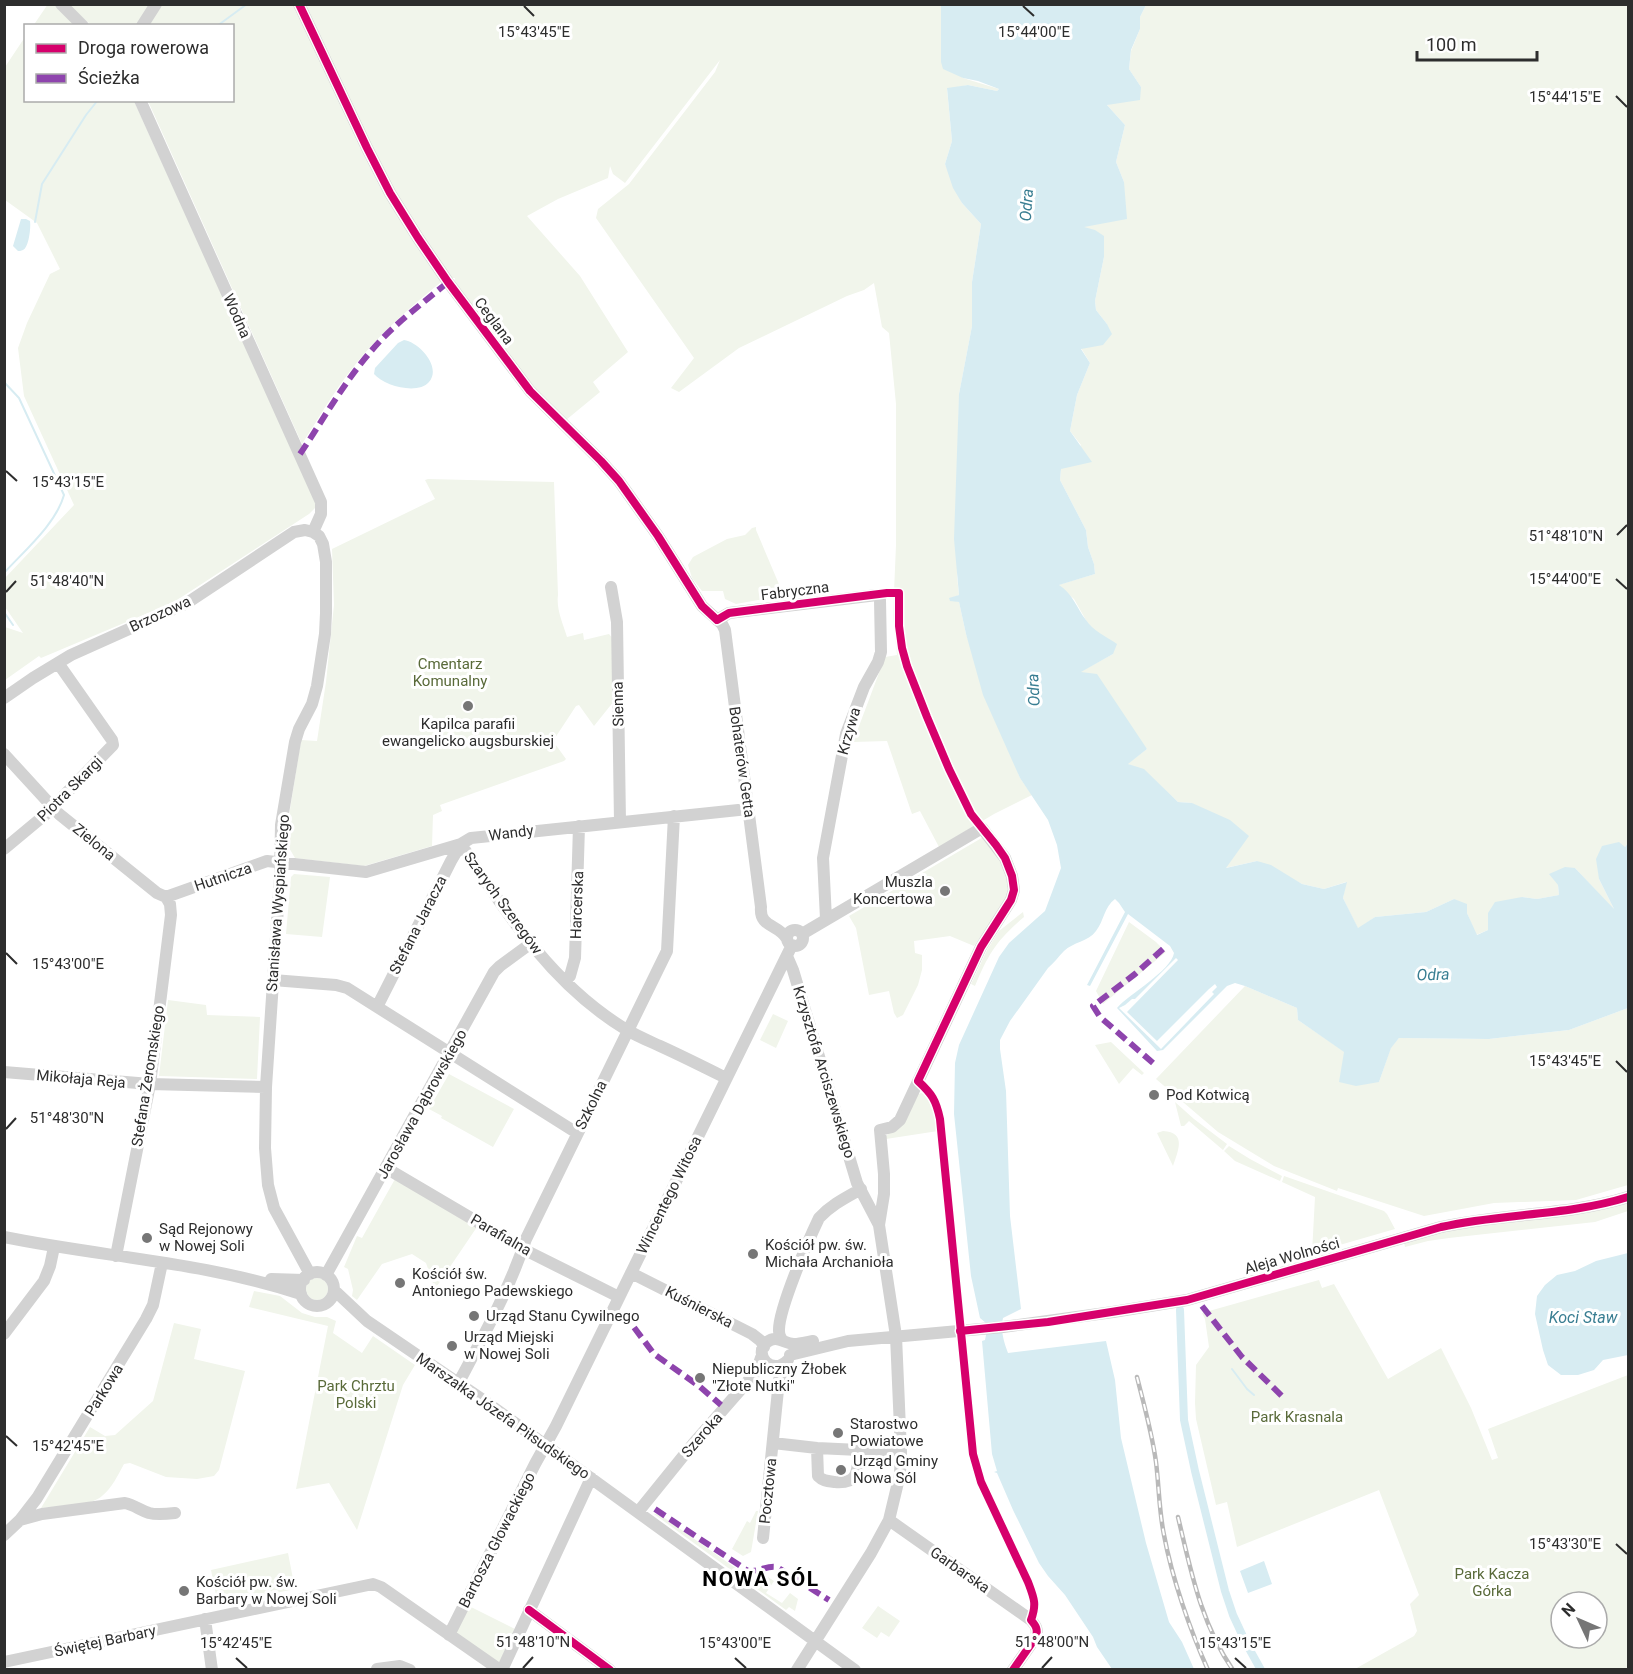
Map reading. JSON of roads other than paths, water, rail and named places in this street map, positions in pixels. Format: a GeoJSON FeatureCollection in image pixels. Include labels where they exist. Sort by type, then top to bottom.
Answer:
{"type":"FeatureCollection","features":[{"type":"Feature","properties":{"kind":"street"},"geometry":{"type":"LineString","coordinates":[[61,4],[81,24]]}},
{"type":"Feature","properties":{"kind":"street"},"geometry":{"type":"LineString","coordinates":[[143,24],[156,4]]}},
{"type":"Feature","properties":{"kind":"street","name":"Ceglana"},"geometry":{"type":"LineString","coordinates":[[299,4],[367,148],[390,193],[418,238],[448,282],[539,402],[619,481],[658,536],[702,606],[717,620]]}},
{"type":"Feature","properties":{"kind":"street","name":"Wodna"},"geometry":{"type":"LineString","coordinates":[[141,102],[321,502],[321,514],[313,532]]}},
{"type":"Feature","properties":{"kind":"street","name":"Brzozowa"},"geometry":{"type":"LineString","coordinates":[[4,698],[58,663],[94,644],[187,603],[294,532],[305,530],[313,532]]}},
{"type":"Feature","properties":{"kind":"street","name":"Stanisława Wyspiańskiego"},"geometry":{"type":"LineString","coordinates":[[307,1277],[281,1223],[271,1196],[265,1148],[266,1087],[281,825],[295,742],[298,729],[314,697],[325,634],[327,595],[325,553],[322,540],[313,532]]}},
{"type":"Feature","properties":{"kind":"street","name":"Sienna"},"geometry":{"type":"LineString","coordinates":[[611,587],[617,622],[620,822]]}},
{"type":"Feature","properties":{"kind":"street","name":"Fabryczna"},"geometry":{"type":"LineString","coordinates":[[717,620],[729,613],[877,595]]}},
{"type":"Feature","properties":{"kind":"street","name":"Krzywa"},"geometry":{"type":"LineString","coordinates":[[826,920],[823,858],[846,734],[864,687],[881,652],[877,595]]}},
{"type":"Feature","properties":{"kind":"street","name":"Bohaterów Getta"},"geometry":{"type":"LineString","coordinates":[[717,620],[725,630],[761,915],[764,920],[792,941]]}},
{"type":"Feature","properties":{"kind":"street","name":"Piotra Skargi"},"geometry":{"type":"LineString","coordinates":[[4,849],[46,814],[114,743],[58,663]]}},
{"type":"Feature","properties":{"kind":"street","name":"Zielona"},"geometry":{"type":"LineString","coordinates":[[4,754],[59,814],[157,893],[166,897]]}},
{"type":"Feature","properties":{"kind":"street","name":"Wandy"},"geometry":{"type":"LineString","coordinates":[[280,862],[366,872],[461,844],[471,838],[748,809]]}},
{"type":"Feature","properties":{"kind":"street","name":"Szkolna"},"geometry":{"type":"LineString","coordinates":[[459,1382],[509,1281],[577,1133],[667,951],[674,816]]}},
{"type":"Feature","properties":{"kind":"street","name":"Harcerska"},"geometry":{"type":"LineString","coordinates":[[565,981],[570,976],[574,958],[579,826]]}},
{"type":"Feature","properties":{"kind":"street"},"geometry":{"type":"LineString","coordinates":[[792,941],[982,828],[1005,858],[1012,876],[1014,890],[1011,900],[981,947],[900,1120],[880,1130],[884,1194],[879,1225],[896,1336],[900,1474],[889,1520],[871,1553],[797,1670]]}},
{"type":"Feature","properties":{"kind":"street","name":"Szarych Szeregów"},"geometry":{"type":"LineString","coordinates":[[461,844],[530,944],[565,981],[592,1005],[628,1030],[726,1078]]}},
{"type":"Feature","properties":{"kind":"street","name":"Stefana Jaracza"},"geometry":{"type":"LineString","coordinates":[[377,1007],[461,844]]}},
{"type":"Feature","properties":{"kind":"street","name":"Hutnicza"},"geometry":{"type":"LineString","coordinates":[[166,897],[267,861],[280,862]]}},
{"type":"Feature","properties":{"kind":"street","name":"Stefana Żeromskiego"},"geometry":{"type":"LineString","coordinates":[[116,1256],[150,1084],[171,915],[170,904],[166,897]]}},
{"type":"Feature","properties":{"kind":"street","name":"Wincentego Witosa"},"geometry":{"type":"LineString","coordinates":[[546,1445],[792,941]]}},
{"type":"Feature","properties":{"kind":"street","name":"Krzysztofa Arciszewskiego"},"geometry":{"type":"LineString","coordinates":[[792,941],[793,970],[857,1183],[879,1225]]}},
{"type":"Feature","properties":{"kind":"street","name":"Jarosława Dąbrowskiego"},"geometry":{"type":"LineString","coordinates":[[326,1275],[497,969],[530,944]]}},
{"type":"Feature","properties":{"kind":"street"},"geometry":{"type":"LineString","coordinates":[[273,980],[342,986],[577,1133]]}},
{"type":"Feature","properties":{"kind":"street","name":"Mikołaja Reja"},"geometry":{"type":"LineString","coordinates":[[4,1072],[150,1084],[266,1087]]}},
{"type":"Feature","properties":{"kind":"street","name":"Parafialna"},"geometry":{"type":"LineString","coordinates":[[386,1168],[523,1249],[619,1297]]}},
{"type":"Feature","properties":{"kind":"street","name":"Pocztowa"},"geometry":{"type":"LineString","coordinates":[[764,1538],[779,1380],[786,1350],[779,1333],[782,1315],[790,1287],[819,1218],[837,1202],[861,1189]]}},
{"type":"Feature","properties":{"kind":"street","name":"Aleja Wolności"},"geometry":{"type":"LineString","coordinates":[[786,1350],[794,1344],[816,1340],[848,1341],[985,1329],[1187,1300],[1441,1227],[1477,1220],[1569,1211],[1629,1197]]}},
{"type":"Feature","properties":{"kind":"street"},"geometry":{"type":"LineString","coordinates":[[4,1237],[248,1278],[301,1294]]}},
{"type":"Feature","properties":{"kind":"street"},"geometry":{"type":"LineString","coordinates":[[4,1334],[44,1281],[54,1247]]}},
{"type":"Feature","properties":{"kind":"street","name":"Parkowa"},"geometry":{"type":"LineString","coordinates":[[4,1535],[20,1520],[37,1498],[146,1319],[153,1305],[162,1263]]}},
{"type":"Feature","properties":{"kind":"street"},"geometry":{"type":"LineString","coordinates":[[248,1278],[307,1277],[320,1273],[326,1275],[333,1284],[334,1290],[333,1295],[321,1306],[305,1301],[301,1294],[301,1285],[307,1277]]}},
{"type":"Feature","properties":{"kind":"street","name":"Kuśnierska"},"geometry":{"type":"LineString","coordinates":[[631,1273],[752,1334],[761,1341],[765,1356]]}},
{"type":"Feature","properties":{"kind":"street","name":"Marszałka Józefa Piłsudskiego"},"geometry":{"type":"LineString","coordinates":[[334,1290],[367,1321],[459,1382],[855,1670]]}},
{"type":"Feature","properties":{"kind":"street","name":"Marszałka Józefa Piłsudskiego"},"geometry":{"type":"LineString","coordinates":[[326,1303],[367,1321]]}},
{"type":"Feature","properties":{"kind":"street"},"geometry":{"type":"LineString","coordinates":[[765,1356],[779,1366],[786,1350],[774,1339],[766,1343],[765,1356],[779,1380]]}},
{"type":"Feature","properties":{"kind":"street","name":"Szeroka"},"geometry":{"type":"LineString","coordinates":[[638,1512],[756,1372],[765,1356]]}},
{"type":"Feature","properties":{"kind":"street","name":"Pocztowa"},"geometry":{"type":"LineString","coordinates":[[773,1443],[817,1448],[901,1452]]}},
{"type":"Feature","properties":{"kind":"street","name":"Bartosza Głowackiego"},"geometry":{"type":"LineString","coordinates":[[449,1635],[546,1445]]}},
{"type":"Feature","properties":{"kind":"street"},"geometry":{"type":"LineString","coordinates":[[817,1448],[818,1476],[825,1481],[846,1483],[851,1481],[856,1474],[859,1450]]}},
{"type":"Feature","properties":{"kind":"street"},"geometry":{"type":"LineString","coordinates":[[501,1670],[591,1478]]}},
{"type":"Feature","properties":{"kind":"street"},"geometry":{"type":"LineString","coordinates":[[20,1520],[42,1514],[125,1503],[150,1513],[175,1513]]}},
{"type":"Feature","properties":{"kind":"street","name":"Garbarska"},"geometry":{"type":"LineString","coordinates":[[889,1520],[1036,1625],[1036,1637],[1013,1670]]}},
{"type":"Feature","properties":{"kind":"street","name":"Świętej Barbary"},"geometry":{"type":"LineString","coordinates":[[4,1662],[373,1584],[381,1587],[501,1670]]}},
{"type":"Feature","properties":{"kind":"street"},"geometry":{"type":"LineString","coordinates":[[529,1610],[610,1670]]}},
{"type":"Feature","properties":{"kind":"street"},"geometry":{"type":"LineString","coordinates":[[205,1619],[212,1670]]}},
{"type":"Feature","properties":{"kind":"street"},"geometry":{"type":"LineString","coordinates":[[377,1669],[399,1666],[410,1670]]}},
{"type":"Feature","properties":{"kind":"water","name":"Odra"},"geometry":{"type":"Polygon","coordinates":[[[941,5],[1146,5],[1140,17],[1140,29],[1131,50],[1129,69],[1141,87],[1140,100],[1107,105],[1125,125],[1116,162],[1124,182],[1127,219],[1084,227],[1104,236],[1104,257],[1095,301],[1096,310],[1112,334],[1103,345],[1081,349],[1090,363],[1077,395],[1070,431],[1092,462],[1061,469],[1060,480],[1086,530],[1095,574],[1059,585],[1071,597],[1089,624],[1117,644],[1113,654],[1081,672],[1097,674],[1147,749],[1128,764],[1144,769],[1178,802],[1192,803],[1230,820],[1249,836],[1226,868],[1257,861],[1271,865],[1302,884],[1324,889],[1347,882],[1343,898],[1358,928],[1375,917],[1426,912],[1454,899],[1467,904],[1467,913],[1477,935],[1488,930],[1488,913],[1495,902],[1522,897],[1537,899],[1559,895],[1558,885],[1549,874],[1565,867],[1575,868],[1614,909],[1599,879],[1596,859],[1602,846],[1619,842],[1625,847],[1628,843],[1628,1008],[1569,1030],[1489,1039],[1399,1038],[1391,1048],[1379,1082],[1356,1086],[1339,1082],[1344,1052],[1298,1020],[1297,1008],[1235,983],[1227,986],[1163,1050],[1157,1051],[1117,1008],[1166,967],[1174,953],[1170,946],[1128,914],[1090,986],[1087,985],[1125,912],[1115,899],[1093,935],[1068,948],[1048,968],[1010,1021],[1000,1040],[1006,1091],[1010,1216],[1021,1309],[1003,1318],[1002,1331],[1005,1345],[1008,1353],[1106,1341],[1115,1380],[1121,1438],[1146,1543],[1169,1622],[1182,1642],[1194,1669],[1112,1669],[1065,1595],[1039,1563],[997,1473],[994,1472],[997,1471],[992,1454],[982,1341],[985,1340],[987,1330],[986,1323],[980,1318],[971,1276],[954,1114],[955,1063],[959,1045],[999,957],[1009,943],[1045,911],[1061,868],[1057,845],[1048,820],[1020,778],[983,695],[959,602],[950,601],[949,598],[959,595],[954,539],[959,394],[972,326],[972,282],[981,224],[962,203],[953,188],[945,164],[952,141],[947,88],[968,85],[997,91],[999,89],[943,69],[941,5]]]}},
{"type":"Feature","properties":{"kind":"water"},"geometry":{"type":"Polygon","coordinates":[[[21,219],[30,221],[30,232],[25,248],[18,251],[13,246],[21,219]]]}},
{"type":"Feature","properties":{"kind":"water"},"geometry":{"type":"Polygon","coordinates":[[[404,340],[422,350],[431,363],[432,376],[424,386],[401,387],[385,382],[374,374],[375,368],[398,343],[404,340]]]}},
{"type":"Feature","properties":{"kind":"water","name":"Koci Staw"},"geometry":{"type":"Polygon","coordinates":[[[1628,1253],[1628,1355],[1603,1360],[1594,1370],[1578,1375],[1561,1375],[1548,1365],[1543,1350],[1535,1314],[1537,1296],[1557,1275],[1575,1271],[1596,1261],[1628,1253]]]}},
{"type":"Feature","properties":{"kind":"water"},"geometry":{"type":"Polygon","coordinates":[[[1264,1561],[1272,1584],[1248,1593],[1240,1571],[1264,1561]]]}},
{"type":"Feature","properties":{"kind":"waterway"},"geometry":{"type":"LineString","coordinates":[[220,24],[247,4]]}},
{"type":"Feature","properties":{"kind":"waterway"},"geometry":{"type":"LineString","coordinates":[[35,222],[42,184],[96,102]]}},
{"type":"Feature","properties":{"kind":"waterway"},"geometry":{"type":"LineString","coordinates":[[4,334],[5,343]]}},
{"type":"Feature","properties":{"kind":"waterway"},"geometry":{"type":"LineString","coordinates":[[4,382],[19,398],[64,495],[47,527],[4,573]]}},
{"type":"Feature","properties":{"kind":"waterway"},"geometry":{"type":"LineString","coordinates":[[4,612],[13,625]]}},
{"type":"Feature","properties":{"kind":"waterway"},"geometry":{"type":"LineString","coordinates":[[1180,1310],[1184,1420],[1195,1471],[1225,1591],[1233,1615],[1261,1670]]}},
{"type":"Feature","properties":{"kind":"waterway"},"geometry":{"type":"LineString","coordinates":[[1232,1369],[1254,1395]]}},
{"type":"Feature","properties":{"kind":"railway"},"geometry":{"type":"LineString","coordinates":[[1137,1377],[1154,1451],[1167,1552],[1182,1604],[1208,1670]]}},
{"type":"Feature","properties":{"kind":"railway"},"geometry":{"type":"LineString","coordinates":[[1178,1517],[1205,1616],[1233,1670]]}},
{"type":"Feature","properties":{"kind":"place","name":"Kapilca parafii ewangelicko augsburskiej"},"geometry":{"type":"Point","coordinates":[468,706]}},
{"type":"Feature","properties":{"kind":"place","name":"Muszla Koncertowa"},"geometry":{"type":"Point","coordinates":[945,891]}},
{"type":"Feature","properties":{"kind":"place","name":"Pod Kotwicą"},"geometry":{"type":"Point","coordinates":[1154,1095]}},
{"type":"Feature","properties":{"kind":"place","name":"Sąd Rejonowy w Nowej Soli"},"geometry":{"type":"Point","coordinates":[147,1238]}},
{"type":"Feature","properties":{"kind":"place","name":"Kościół pw. św. Michała Archanioła"},"geometry":{"type":"Point","coordinates":[753,1254]}},
{"type":"Feature","properties":{"kind":"place","name":"Kościół św. Antoniego Padewskiego"},"geometry":{"type":"Point","coordinates":[400,1283]}},
{"type":"Feature","properties":{"kind":"place","name":"Urząd Stanu Cywilnego"},"geometry":{"type":"Point","coordinates":[474,1316]}},
{"type":"Feature","properties":{"kind":"place","name":"Urząd Miejski w Nowej Soli"},"geometry":{"type":"Point","coordinates":[452,1346]}},
{"type":"Feature","properties":{"kind":"place","name":"Niepubliczny Żłobek \"Złote Nutki\""},"geometry":{"type":"Point","coordinates":[700,1378]}},
{"type":"Feature","properties":{"kind":"place","name":"Starostwo Powiatowe"},"geometry":{"type":"Point","coordinates":[838,1433]}},
{"type":"Feature","properties":{"kind":"place","name":"Urząd Gminy Nowa Sól"},"geometry":{"type":"Point","coordinates":[841,1470]}},
{"type":"Feature","properties":{"kind":"place","name":"Kościół pw. św. Barbary w Nowej Soli"},"geometry":{"type":"Point","coordinates":[184,1591]}},
{"type":"Feature","properties":{"kind":"district","name":"NOWA SÓL"},"geometry":{"type":"Point","coordinates":[761,1579]}},
{"type":"Feature","properties":{"kind":"park label","name":"Cmentarz Komunalny"},"geometry":{"type":"Point","coordinates":[450,672]}},
{"type":"Feature","properties":{"kind":"park label","name":"Park Chrztu Polski"},"geometry":{"type":"Point","coordinates":[356,1394]}},
{"type":"Feature","properties":{"kind":"park label","name":"Park Krasnala"},"geometry":{"type":"Point","coordinates":[1297,1417]}},
{"type":"Feature","properties":{"kind":"park label","name":"Park Kacza Górka"},"geometry":{"type":"Point","coordinates":[1492,1582]}}]}
